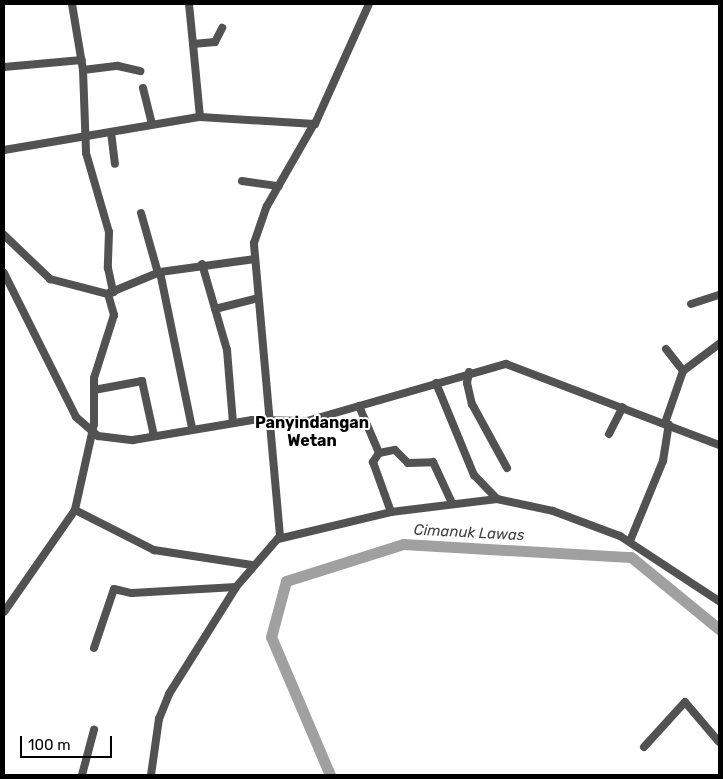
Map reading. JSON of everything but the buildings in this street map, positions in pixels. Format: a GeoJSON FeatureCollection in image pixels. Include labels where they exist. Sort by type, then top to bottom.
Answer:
{"type":"FeatureCollection","features":[{"type":"Feature","properties":{"kind":"street"},"geometry":{"type":"LineString","coordinates":[[4,612],[75,510],[90,437],[96,371],[113,323],[108,268],[110,232],[90,170],[86,138],[82,60],[72,4]]}},
{"type":"Feature","properties":{"kind":"street"},"geometry":{"type":"LineString","coordinates":[[189,4],[200,116]]}},
{"type":"Feature","properties":{"kind":"street"},"geometry":{"type":"LineString","coordinates":[[278,539],[281,519],[267,419],[266,358],[254,259],[257,232],[279,186],[314,124],[322,114],[369,4]]}},
{"type":"Feature","properties":{"kind":"street"},"geometry":{"type":"LineString","coordinates":[[193,44],[215,42],[222,28]]}},
{"type":"Feature","properties":{"kind":"street"},"geometry":{"type":"LineString","coordinates":[[4,67],[82,60]]}},
{"type":"Feature","properties":{"kind":"street"},"geometry":{"type":"LineString","coordinates":[[83,70],[118,66],[140,71]]}},
{"type":"Feature","properties":{"kind":"street"},"geometry":{"type":"LineString","coordinates":[[143,88],[152,124]]}},
{"type":"Feature","properties":{"kind":"street"},"geometry":{"type":"LineString","coordinates":[[4,150],[86,138],[200,116],[314,124]]}},
{"type":"Feature","properties":{"kind":"street"},"geometry":{"type":"LineString","coordinates":[[111,132],[115,164]]}},
{"type":"Feature","properties":{"kind":"street"},"geometry":{"type":"LineString","coordinates":[[242,181],[279,186]]}},
{"type":"Feature","properties":{"kind":"street"},"geometry":{"type":"LineString","coordinates":[[141,213],[159,273],[192,428]]}},
{"type":"Feature","properties":{"kind":"street"},"geometry":{"type":"LineString","coordinates":[[4,235],[50,279],[111,293],[159,273],[202,264],[254,259]]}},
{"type":"Feature","properties":{"kind":"street"},"geometry":{"type":"LineString","coordinates":[[202,264],[227,350],[233,423]]}},
{"type":"Feature","properties":{"kind":"street"},"geometry":{"type":"LineString","coordinates":[[4,273],[76,417],[90,437],[119,440],[154,436],[192,428],[267,419],[307,421],[469,372],[514,365],[719,444]]}},
{"type":"Feature","properties":{"kind":"street"},"geometry":{"type":"LineString","coordinates":[[691,304],[719,295]]}},
{"type":"Feature","properties":{"kind":"street"},"geometry":{"type":"LineString","coordinates":[[214,309],[258,298]]}},
{"type":"Feature","properties":{"kind":"street"},"geometry":{"type":"LineString","coordinates":[[630,541],[663,461],[667,424],[683,371],[719,344]]}},
{"type":"Feature","properties":{"kind":"street"},"geometry":{"type":"LineString","coordinates":[[666,349],[683,371]]}},
{"type":"Feature","properties":{"kind":"street"},"geometry":{"type":"LineString","coordinates":[[469,372],[472,404],[508,468]]}},
{"type":"Feature","properties":{"kind":"street"},"geometry":{"type":"LineString","coordinates":[[94,390],[142,381],[154,436]]}},
{"type":"Feature","properties":{"kind":"street"},"geometry":{"type":"LineString","coordinates":[[436,383],[471,470],[497,499]]}},
{"type":"Feature","properties":{"kind":"street"},"geometry":{"type":"LineString","coordinates":[[359,406],[379,453]]}},
{"type":"Feature","properties":{"kind":"street"},"geometry":{"type":"LineString","coordinates":[[609,434],[623,407]]}},
{"type":"Feature","properties":{"kind":"street"},"geometry":{"type":"LineString","coordinates":[[392,512],[373,462],[379,453],[395,450],[408,463],[433,462],[452,503]]}},
{"type":"Feature","properties":{"kind":"street"},"geometry":{"type":"LineString","coordinates":[[151,775],[164,703],[236,587],[252,565],[278,539],[392,512],[452,503],[497,499],[586,521],[630,541],[719,601]]}},
{"type":"Feature","properties":{"kind":"street"},"geometry":{"type":"LineString","coordinates":[[75,510],[154,550],[252,565]]}},
{"type":"Feature","properties":{"kind":"street"},"geometry":{"type":"LineString","coordinates":[[94,648],[114,589],[134,593],[236,587]]}},
{"type":"Feature","properties":{"kind":"street"},"geometry":{"type":"LineString","coordinates":[[644,747],[685,702],[719,742]]}},
{"type":"Feature","properties":{"kind":"street"},"geometry":{"type":"LineString","coordinates":[[82,775],[94,730]]}},
{"type":"Feature","properties":{"kind":"waterway","name":"Cimanuk Lawas"},"geometry":{"type":"LineString","coordinates":[[330,775],[271,637],[286,581],[403,544],[631,557],[719,629]]}},
{"type":"Feature","properties":{"kind":"district","name":"Panyindangan Wetan"},"geometry":{"type":"Point","coordinates":[312,432]}}]}
